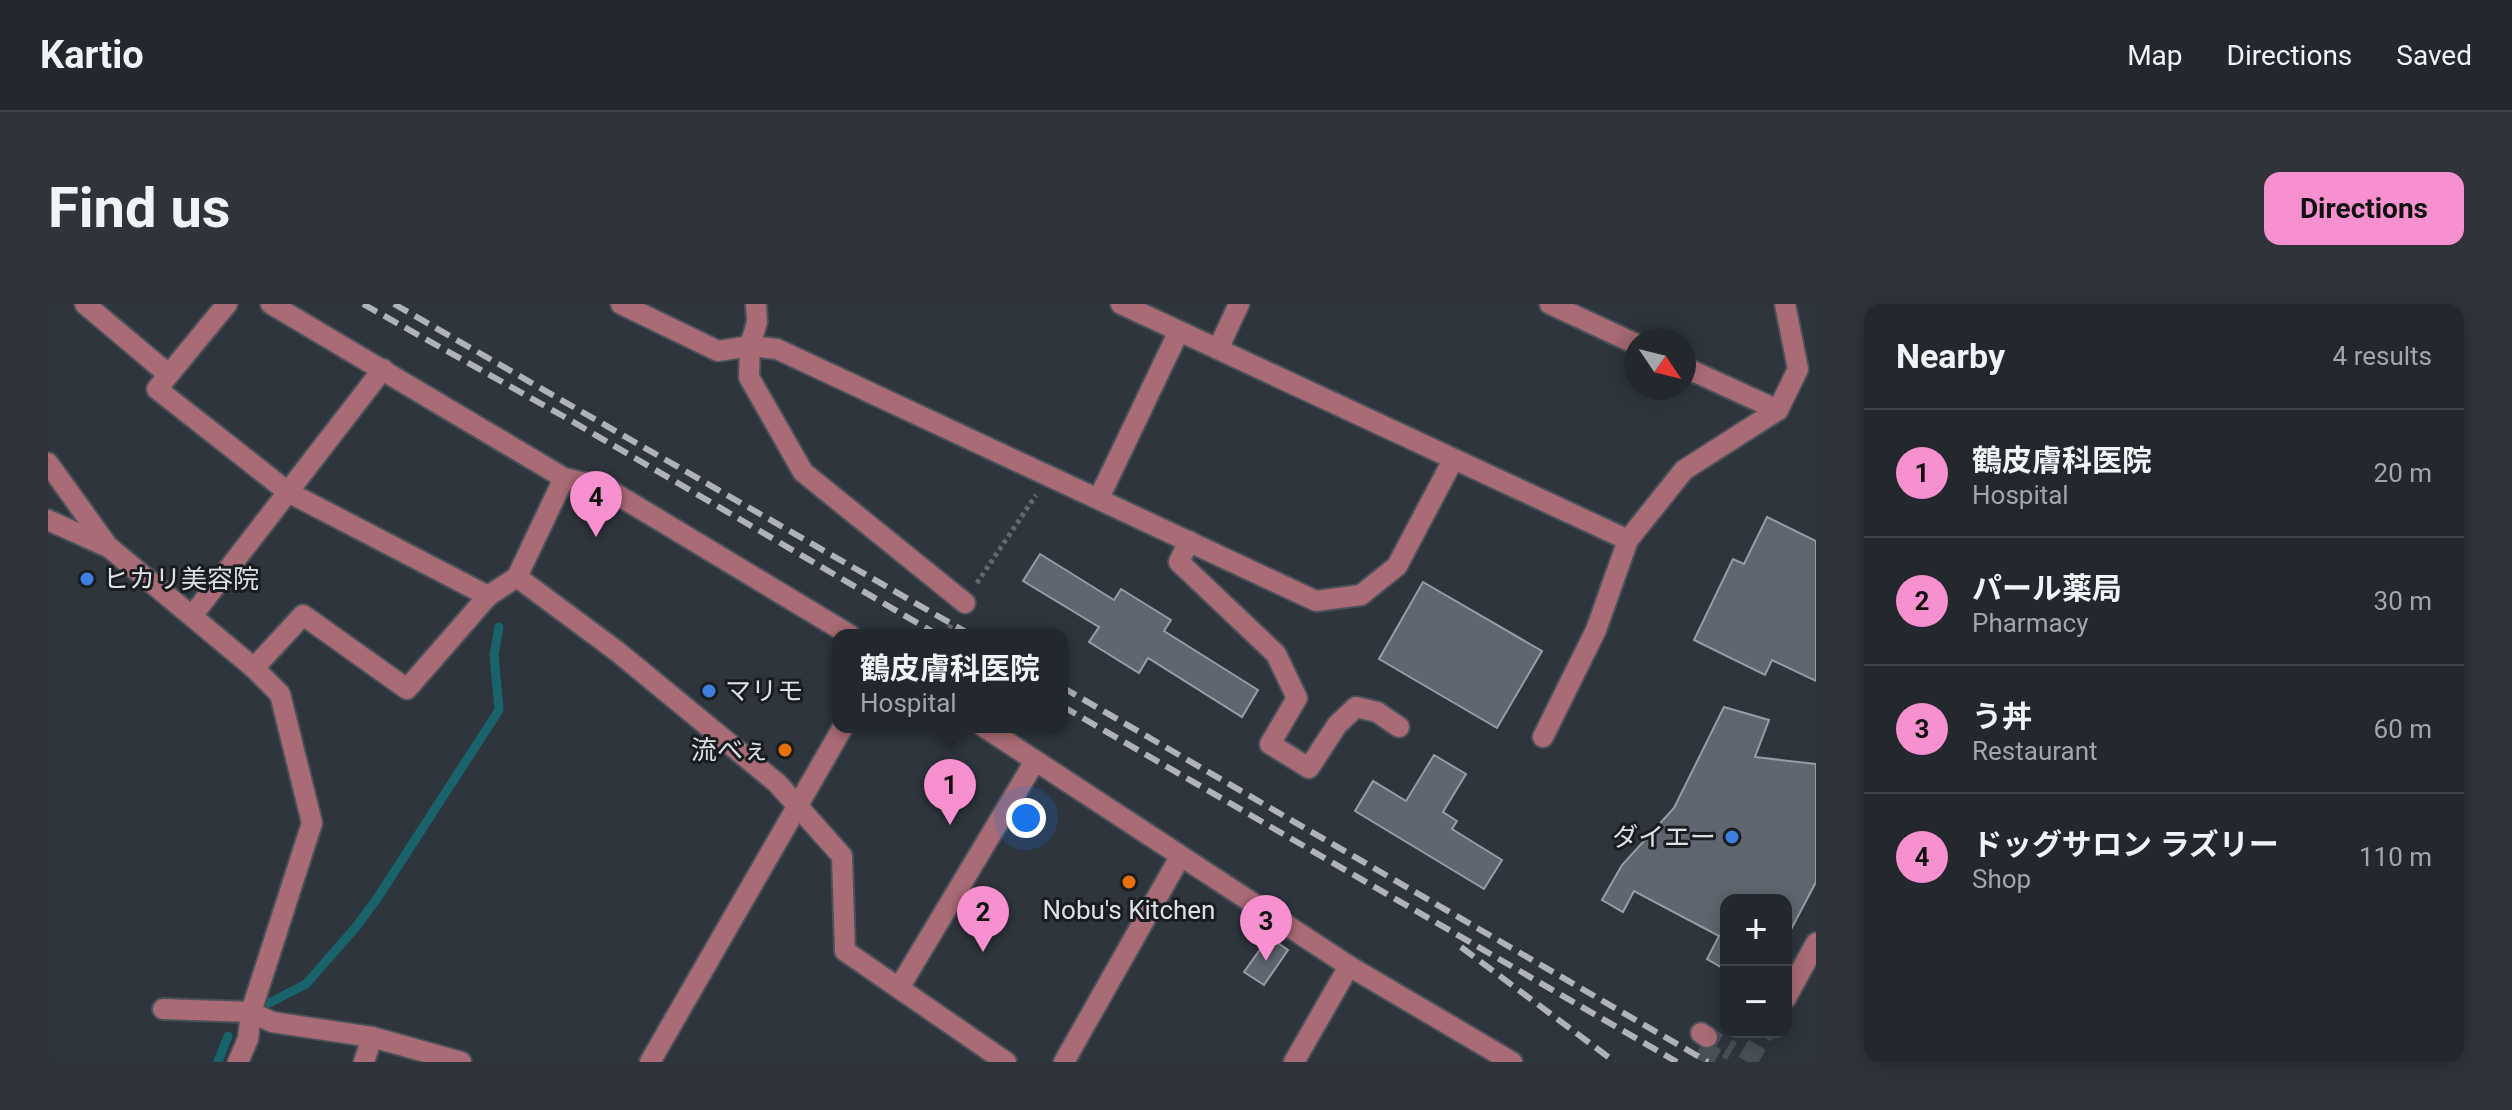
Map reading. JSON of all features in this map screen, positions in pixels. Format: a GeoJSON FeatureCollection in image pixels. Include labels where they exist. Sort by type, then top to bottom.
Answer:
{"type":"FeatureCollection","features":[{"type":"Feature","properties":{"kind":"street"},"geometry":{"type":"LineString","coordinates":[[85,304],[168,374]]}},
{"type":"Feature","properties":{"kind":"street"},"geometry":{"type":"LineString","coordinates":[[227,304],[157,389],[288,492],[488,596]]}},
{"type":"Feature","properties":{"kind":"street"},"geometry":{"type":"LineString","coordinates":[[271,304],[564,478],[606,488],[840,629]]}},
{"type":"Feature","properties":{"kind":"street"},"geometry":{"type":"LineString","coordinates":[[621,304],[718,351],[750,346],[777,349],[1316,601],[1361,595],[1397,566],[1453,460]]}},
{"type":"Feature","properties":{"kind":"street"},"geometry":{"type":"LineString","coordinates":[[756,304],[757,322],[750,346],[749,377],[803,472],[965,603]]}},
{"type":"Feature","properties":{"kind":"street"},"geometry":{"type":"LineString","coordinates":[[1121,304],[1628,540]]}},
{"type":"Feature","properties":{"kind":"street"},"geometry":{"type":"LineString","coordinates":[[1218,349],[1239,304]]}},
{"type":"Feature","properties":{"kind":"street"},"geometry":{"type":"LineString","coordinates":[[1550,304],[1624,338]]}},
{"type":"Feature","properties":{"kind":"street"},"geometry":{"type":"LineString","coordinates":[[1543,737],[1596,630],[1628,540],[1684,470],[1778,410],[1798,369],[1785,304]]}},
{"type":"Feature","properties":{"kind":"street"},"geometry":{"type":"LineString","coordinates":[[1099,498],[1179,331]]}},
{"type":"Feature","properties":{"kind":"street"},"geometry":{"type":"LineString","coordinates":[[192,616],[383,369]]}},
{"type":"Feature","properties":{"kind":"street"},"geometry":{"type":"LineString","coordinates":[[1696,372],[1778,410]]}},
{"type":"Feature","properties":{"kind":"street"},"geometry":{"type":"LineString","coordinates":[[48,463],[110,548],[254,668],[280,694],[312,823],[251,1012],[248,1039],[238,1062]]}},
{"type":"Feature","properties":{"kind":"street"},"geometry":{"type":"LineString","coordinates":[[254,668],[303,615],[407,689],[488,596],[517,577],[564,478]]}},
{"type":"Feature","properties":{"kind":"street"},"geometry":{"type":"LineString","coordinates":[[48,520],[110,548]]}},
{"type":"Feature","properties":{"kind":"street"},"geometry":{"type":"LineString","coordinates":[[1189,541],[1179,562],[1276,654],[1297,698],[1270,744],[1309,768],[1337,725],[1356,707],[1377,712],[1399,727]]}},
{"type":"Feature","properties":{"kind":"street"},"geometry":{"type":"LineString","coordinates":[[517,577],[618,652],[777,783],[842,856],[845,951],[1006,1062]]}},
{"type":"Feature","properties":{"kind":"street"},"geometry":{"type":"LineString","coordinates":[[650,1062],[839,733]]}},
{"type":"Feature","properties":{"kind":"street"},"geometry":{"type":"LineString","coordinates":[[993,733],[1349,966],[1512,1062]]}},
{"type":"Feature","properties":{"kind":"street"},"geometry":{"type":"LineString","coordinates":[[899,988],[1035,761]]}},
{"type":"Feature","properties":{"kind":"street"},"geometry":{"type":"LineString","coordinates":[[1064,1062],[1180,857]]}},
{"type":"Feature","properties":{"kind":"street"},"geometry":{"type":"LineString","coordinates":[[1792,987],[1816,943]]}},
{"type":"Feature","properties":{"kind":"street"},"geometry":{"type":"LineString","coordinates":[[1294,1062],[1349,966]]}},
{"type":"Feature","properties":{"kind":"street"},"geometry":{"type":"LineString","coordinates":[[163,1009],[251,1012],[272,1022],[372,1037],[461,1062]]}},
{"type":"Feature","properties":{"kind":"street"},"geometry":{"type":"LineString","coordinates":[[364,1062],[372,1037]]}},
{"type":"Feature","properties":{"kind":"path"},"geometry":{"type":"LineString","coordinates":[[965,603],[1049,478]]}},
{"type":"Feature","properties":{"kind":"building"},"geometry":{"type":"Polygon","coordinates":[[[1767,517],[1816,541],[1816,681],[1772,660],[1765,675],[1694,640],[1733,559],[1744,564],[1767,517]]]}},
{"type":"Feature","properties":{"kind":"building"},"geometry":{"type":"Polygon","coordinates":[[[1040,554],[1114,600],[1121,589],[1171,620],[1164,631],[1258,690],[1242,717],[1148,658],[1139,673],[1089,642],[1099,627],[1023,581],[1040,554]]]}},
{"type":"Feature","properties":{"kind":"building"},"geometry":{"type":"Polygon","coordinates":[[[1423,582],[1542,651],[1497,728],[1379,659],[1423,582]]]}},
{"type":"Feature","properties":{"kind":"building","name":"ダイエー"},"geometry":{"type":"Polygon","coordinates":[[[1724,707],[1769,720],[1755,757],[1816,764],[1816,882],[1792,928],[1792,894],[1720,894],[1720,967],[1707,959],[1719,936],[1634,891],[1623,912],[1602,900],[1622,865],[1674,808],[1724,707]]]}},
{"type":"Feature","properties":{"kind":"building"},"geometry":{"type":"Polygon","coordinates":[[[1434,755],[1466,774],[1443,812],[1457,821],[1452,829],[1502,860],[1484,889],[1355,811],[1373,781],[1406,801],[1434,755]]]}},
{"type":"Feature","properties":{"kind":"building"},"geometry":{"type":"Polygon","coordinates":[[[1269,937],[1288,950],[1264,985],[1244,972],[1269,937]]]}},
{"type":"Feature","properties":{"kind":"waterway"},"geometry":{"type":"LineString","coordinates":[[269,1003],[306,984],[356,927],[499,710],[494,655],[499,627]]}},
{"type":"Feature","properties":{"kind":"waterway"},"geometry":{"type":"LineString","coordinates":[[218,1062],[228,1036]]}},
{"type":"Feature","properties":{"kind":"tunnel"},"geometry":{"type":"LineString","coordinates":[[1701,1033],[1732,1051]]}},
{"type":"Feature","properties":{"kind":"tunnel"},"geometry":{"type":"LineString","coordinates":[[1747,1062],[1761,1038]]}},
{"type":"Feature","properties":{"kind":"tunnel"},"geometry":{"type":"LineString","coordinates":[[1703,1062],[1715,1041]]}},
{"type":"Feature","properties":{"kind":"railway"},"geometry":{"type":"LineString","coordinates":[[363,304],[563,416],[928,629]]}},
{"type":"Feature","properties":{"kind":"railway"},"geometry":{"type":"LineString","coordinates":[[394,304],[961,629]]}},
{"type":"Feature","properties":{"kind":"railway"},"geometry":{"type":"LineString","coordinates":[[1068,690],[1708,1062]]}},
{"type":"Feature","properties":{"kind":"railway"},"geometry":{"type":"LineString","coordinates":[[1068,709],[1677,1062]]}},
{"type":"Feature","properties":{"kind":"railway"},"geometry":{"type":"LineString","coordinates":[[1461,947],[1615,1062]]}},
{"type":"Feature","properties":{"kind":"place","name":"ドッグサロン ラズリー"},"geometry":{"type":"Point","coordinates":[596,537]}},
{"type":"Feature","properties":{"kind":"place","name":"ヒカリ美容院"},"geometry":{"type":"Point","coordinates":[87,579]}},
{"type":"Feature","properties":{"kind":"place","name":"マリモ"},"geometry":{"type":"Point","coordinates":[709,691]}},
{"type":"Feature","properties":{"kind":"place","name":"流べぇ"},"geometry":{"type":"Point","coordinates":[785,750]}},
{"type":"Feature","properties":{"kind":"place","name":"鶴皮膚科医院"},"geometry":{"type":"Point","coordinates":[950,825]}},
{"type":"Feature","properties":{"kind":"place","name":"ダイエー"},"geometry":{"type":"Point","coordinates":[1732,837]}},
{"type":"Feature","properties":{"kind":"place","name":"Nobu's Kitchen"},"geometry":{"type":"Point","coordinates":[1129,882]}},
{"type":"Feature","properties":{"kind":"place","name":"パール薬局"},"geometry":{"type":"Point","coordinates":[983,952]}},
{"type":"Feature","properties":{"kind":"place","name":"う丼"},"geometry":{"type":"Point","coordinates":[1266,961]}}]}
